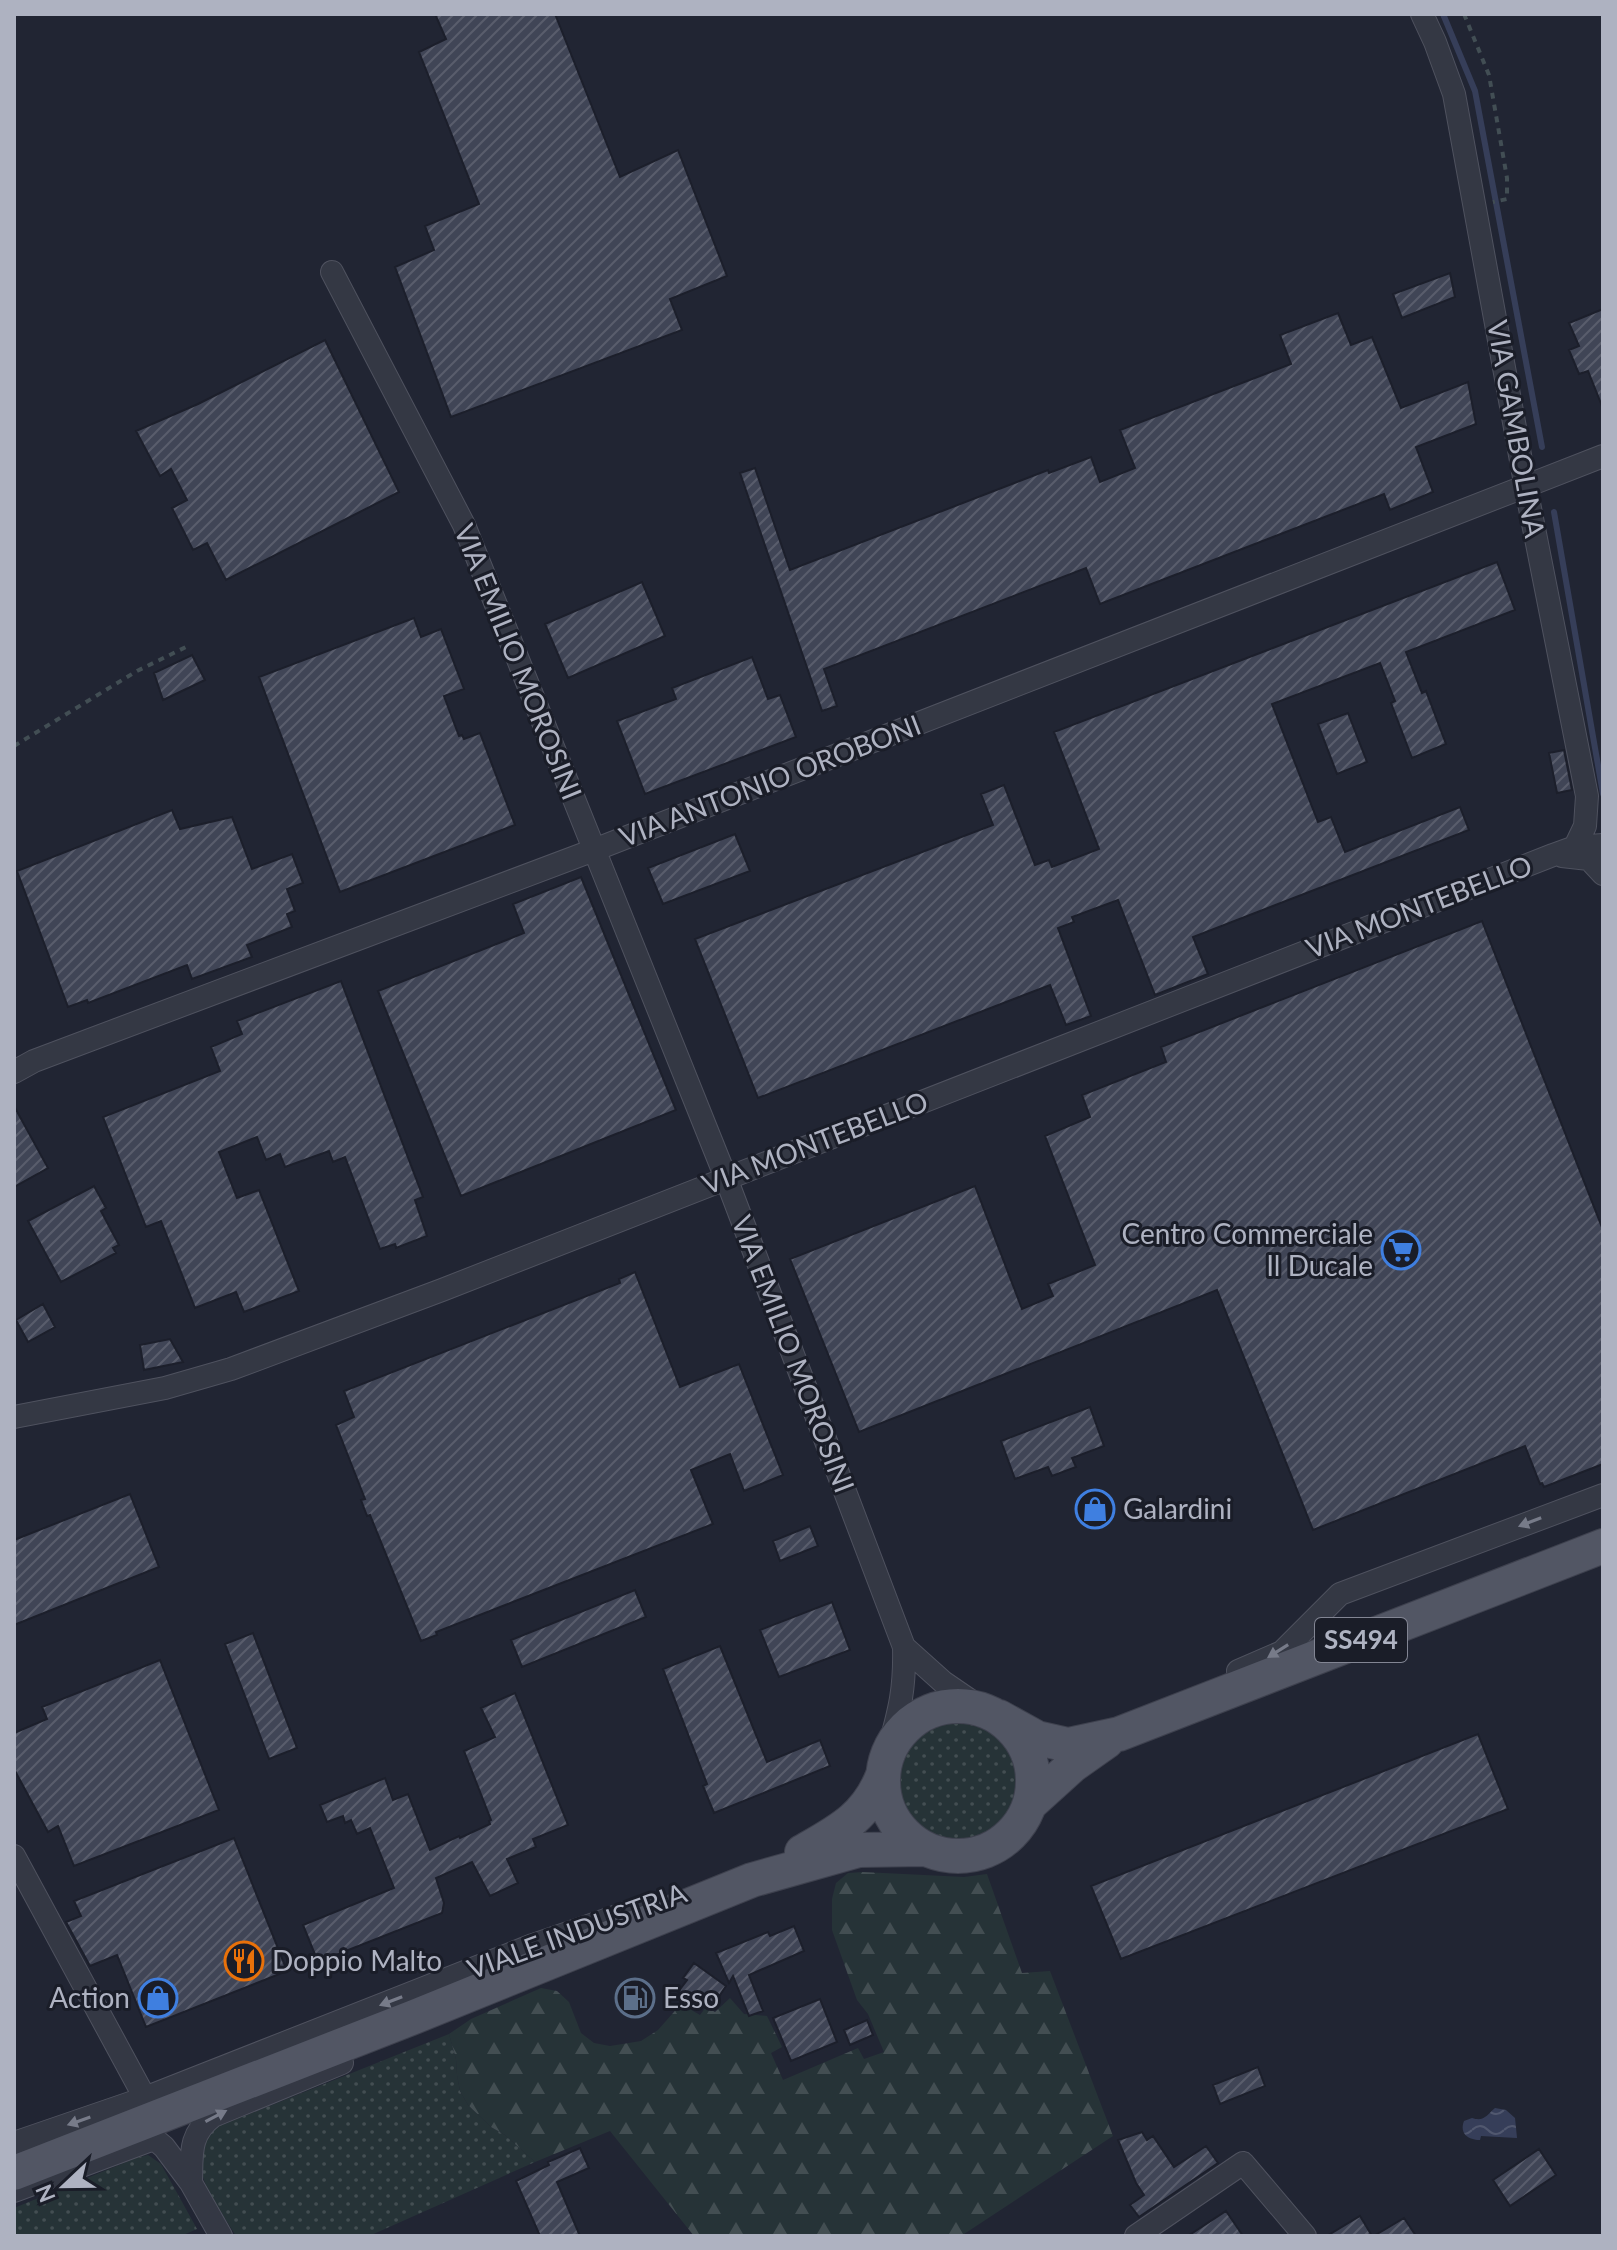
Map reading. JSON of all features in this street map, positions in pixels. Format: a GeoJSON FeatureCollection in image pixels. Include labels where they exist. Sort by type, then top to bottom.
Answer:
{"type":"FeatureCollection","features":[{"type":"Feature","properties":{"kind":"main road","name":"VIALE INDUSTRIA"},"geometry":{"type":"LineString","coordinates":[[752,1880],[856,1819],[875,1795],[886,1762],[905,1726],[928,1711],[954,1705],[990,1713],[1037,1738],[1068,1745],[1119,1734],[1603,1546]]}},
{"type":"Feature","properties":{"kind":"main road"},"geometry":{"type":"LineString","coordinates":[[990,1713],[1019,1736],[1031,1762],[1033,1790],[1030,1804]]}},
{"type":"Feature","properties":{"kind":"main road","name":"VIALE INDUSTRIA"},"geometry":{"type":"LineString","coordinates":[[148,2110],[414,2017],[752,1880],[859,1850],[924,1849],[952,1856],[981,1853],[994,1847],[1016,1829],[1030,1804],[1073,1765],[1119,1734]]}},
{"type":"Feature","properties":{"kind":"main road"},"geometry":{"type":"LineString","coordinates":[[886,1762],[883,1790],[892,1818],[912,1841],[924,1849]]}},
{"type":"Feature","properties":{"kind":"main road","name":"SS494"},"geometry":{"type":"LineString","coordinates":[[14,2173],[148,2110]]}},
{"type":"Feature","properties":{"kind":"street","name":"VIA GAMBOLINA"},"geometry":{"type":"LineString","coordinates":[[1422,14],[1454,94],[1526,488],[1587,796],[1585,826],[1575,847]]}},
{"type":"Feature","properties":{"kind":"street","name":"VIA EMILIO MOROSINI"},"geometry":{"type":"LineString","coordinates":[[332,272],[464,525],[726,1178],[904,1647],[905,1681],[886,1762]]}},
{"type":"Feature","properties":{"kind":"street","name":"VIA ANTONIO OROBONI"},"geometry":{"type":"LineString","coordinates":[[14,1072],[34,1061],[594,850],[1603,456]]}},
{"type":"Feature","properties":{"kind":"street"},"geometry":{"type":"LineString","coordinates":[[1587,796],[1603,836]]}},
{"type":"Feature","properties":{"kind":"street"},"geometry":{"type":"LineString","coordinates":[[1553,855],[1575,847],[1603,845]]}},
{"type":"Feature","properties":{"kind":"street","name":"VIA MONTEBELLO"},"geometry":{"type":"LineString","coordinates":[[14,1417],[165,1388],[231,1369],[442,1290],[1553,855],[1589,859],[1603,874]]}},
{"type":"Feature","properties":{"kind":"street"},"geometry":{"type":"LineString","coordinates":[[1119,1734],[1165,1703],[1282,1652],[1340,1594],[1603,1495]]}},
{"type":"Feature","properties":{"kind":"street"},"geometry":{"type":"LineString","coordinates":[[1406,1623],[1453,1621],[1603,1562]]}},
{"type":"Feature","properties":{"kind":"street","name":"VIA EMILIO MOROSINI"},"geometry":{"type":"LineString","coordinates":[[904,1647],[943,1682],[990,1713]]}},
{"type":"Feature","properties":{"kind":"street","name":"VIALE INDUSTRIA"},"geometry":{"type":"LineString","coordinates":[[148,2110],[533,1945],[831,1836]]}},
{"type":"Feature","properties":{"kind":"street"},"geometry":{"type":"LineString","coordinates":[[14,1856],[148,2110],[14,2143]]}},
{"type":"Feature","properties":{"kind":"street"},"geometry":{"type":"LineString","coordinates":[[191,2183],[193,2143],[204,2123],[213,2116],[392,2044],[414,2017]]}},
{"type":"Feature","properties":{"kind":"street"},"geometry":{"type":"LineString","coordinates":[[14,2191],[151,2140],[164,2147],[191,2183],[221,2236]]}},
{"type":"Feature","properties":{"kind":"street"},"geometry":{"type":"LineString","coordinates":[[1136,2236],[1243,2163],[1305,2236]]}},
{"type":"Feature","properties":{"kind":"path"},"geometry":{"type":"LineString","coordinates":[[1464,14],[1489,75],[1507,178],[1507,199],[1501,201]]}},
{"type":"Feature","properties":{"kind":"path"},"geometry":{"type":"LineString","coordinates":[[14,746],[137,671],[190,645]]}},
{"type":"Feature","properties":{"kind":"green space"},"geometry":{"type":"Polygon","coordinates":[[[956,1721],[979,1726],[998,1739],[1011,1758],[1016,1781],[1011,1804],[998,1823],[979,1836],[956,1841],[933,1836],[914,1823],[901,1804],[896,1781],[901,1758],[914,1739],[933,1726],[956,1721]]]}},
{"type":"Feature","properties":{"kind":"green space"},"geometry":{"type":"Polygon","coordinates":[[[848,1873],[964,1877],[987,1874],[1022,1973],[1050,1971],[1113,2136],[961,2236],[694,2236],[610,2131],[535,2162],[505,2135],[491,2127],[468,2105],[460,2091],[449,2034],[471,2019],[541,1988],[557,1991],[569,2002],[581,2033],[594,2043],[610,2046],[641,2041],[658,2030],[681,2004],[700,2015],[706,2007],[715,2012],[730,1998],[744,2014],[767,2016],[782,2047],[771,2053],[783,2080],[858,2048],[864,2059],[884,2052],[868,2014],[857,2000],[832,1930],[832,1899],[836,1883],[848,1873]]]}},
{"type":"Feature","properties":{"kind":"green space"},"geometry":{"type":"Polygon","coordinates":[[[449,2034],[460,2091],[468,2105],[535,2162],[369,2236],[236,2236],[211,2196],[201,2168],[201,2154],[206,2140],[217,2127],[449,2034]]]}},
{"type":"Feature","properties":{"kind":"green space"},"geometry":{"type":"Polygon","coordinates":[[[148,2155],[161,2164],[197,2229],[181,2236],[14,2236],[14,2208],[148,2155]]]}},
{"type":"Feature","properties":{"kind":"water"},"geometry":{"type":"Polygon","coordinates":[[[1495,2108],[1506,2110],[1515,2118],[1517,2138],[1481,2136],[1480,2140],[1466,2135],[1464,2121],[1482,2118],[1495,2108]]]}},
{"type":"Feature","properties":{"kind":"building"},"geometry":{"type":"Polygon","coordinates":[[[435,14],[555,14],[620,177],[678,150],[727,276],[670,299],[682,330],[451,417],[395,267],[434,250],[425,226],[479,204],[419,52],[446,39],[435,14]]]}},
{"type":"Feature","properties":{"kind":"building"},"geometry":{"type":"Polygon","coordinates":[[[1450,273],[1455,297],[1402,318],[1393,294],[1450,273]]]}},
{"type":"Feature","properties":{"kind":"building"},"geometry":{"type":"Polygon","coordinates":[[[1603,309],[1602,406],[1588,371],[1579,374],[1569,350],[1579,346],[1569,323],[1603,309]]]}},
{"type":"Feature","properties":{"kind":"building"},"geometry":{"type":"Polygon","coordinates":[[[1338,313],[1351,345],[1372,337],[1401,408],[1468,382],[1476,424],[1416,447],[1433,492],[1390,510],[1384,494],[1100,604],[1086,568],[824,669],[837,706],[822,711],[740,473],[755,468],[790,570],[1048,470],[1049,473],[1091,457],[1100,482],[1135,468],[1120,430],[1291,364],[1280,335],[1338,313]]]}},
{"type":"Feature","properties":{"kind":"building"},"geometry":{"type":"Polygon","coordinates":[[[325,340],[399,492],[226,580],[207,543],[193,550],[172,508],[187,500],[171,469],[160,476],[136,431],[198,404],[325,340]]]}},
{"type":"Feature","properties":{"kind":"building"},"geometry":{"type":"Polygon","coordinates":[[[1497,562],[1515,610],[1406,652],[1422,693],[1426,691],[1446,744],[1412,758],[1380,663],[1272,704],[1318,822],[1331,817],[1345,852],[1460,807],[1469,830],[1193,937],[1208,974],[1155,995],[1118,900],[1072,917],[1074,922],[1058,928],[1091,1016],[1066,1025],[1050,985],[758,1098],[695,939],[993,825],[981,794],[1004,785],[1035,865],[1049,860],[1052,867],[1099,849],[1054,732],[1497,562]]]}},
{"type":"Feature","properties":{"kind":"building"},"geometry":{"type":"Polygon","coordinates":[[[642,582],[665,636],[568,678],[545,624],[642,582]]]}},
{"type":"Feature","properties":{"kind":"building"},"geometry":{"type":"Polygon","coordinates":[[[414,618],[421,637],[441,629],[464,689],[444,696],[459,736],[462,735],[464,739],[480,733],[515,825],[340,892],[259,677],[414,618]]]}},
{"type":"Feature","properties":{"kind":"building"},"geometry":{"type":"Polygon","coordinates":[[[192,655],[205,680],[163,700],[154,673],[192,655]]]}},
{"type":"Feature","properties":{"kind":"building"},"geometry":{"type":"Polygon","coordinates":[[[752,657],[768,699],[780,695],[796,737],[645,794],[617,721],[676,699],[672,688],[752,657]]]}},
{"type":"Feature","properties":{"kind":"building"},"geometry":{"type":"Polygon","coordinates":[[[1348,713],[1367,762],[1337,774],[1318,724],[1348,713]]]}},
{"type":"Feature","properties":{"kind":"building"},"geometry":{"type":"Polygon","coordinates":[[[1564,750],[1572,790],[1557,793],[1549,753],[1564,750]]]}},
{"type":"Feature","properties":{"kind":"building"},"geometry":{"type":"Polygon","coordinates":[[[172,810],[180,829],[232,817],[252,869],[292,854],[303,883],[287,889],[295,911],[287,914],[292,927],[247,945],[252,957],[192,979],[187,965],[88,1003],[87,1000],[68,1007],[17,871],[172,810]]]}},
{"type":"Feature","properties":{"kind":"building"},"geometry":{"type":"Polygon","coordinates":[[[735,834],[750,871],[663,904],[648,868],[735,834]]]}},
{"type":"Feature","properties":{"kind":"building"},"geometry":{"type":"Polygon","coordinates":[[[581,877],[676,1110],[461,1196],[378,991],[524,933],[513,904],[581,877]]]}},
{"type":"Feature","properties":{"kind":"building"},"geometry":{"type":"Polygon","coordinates":[[[1482,921],[1603,1230],[1603,1464],[1544,1487],[1525,1446],[1313,1530],[1217,1290],[859,1432],[790,1259],[975,1186],[1022,1309],[1053,1296],[1048,1284],[1095,1265],[1045,1136],[1090,1117],[1082,1095],[1166,1062],[1161,1047],[1482,921]]]}},
{"type":"Feature","properties":{"kind":"building"},"geometry":{"type":"Polygon","coordinates":[[[341,981],[423,1197],[415,1200],[427,1236],[396,1248],[395,1244],[380,1249],[345,1157],[333,1162],[329,1151],[285,1167],[280,1154],[266,1160],[257,1137],[219,1152],[237,1198],[259,1190],[299,1291],[244,1312],[236,1292],[195,1308],[161,1221],[146,1227],[103,1117],[220,1071],[211,1047],[242,1034],[237,1021],[341,981]]]}},
{"type":"Feature","properties":{"kind":"building"},"geometry":{"type":"Polygon","coordinates":[[[14,1106],[48,1168],[14,1187],[14,1106]]]}},
{"type":"Feature","properties":{"kind":"building"},"geometry":{"type":"Polygon","coordinates":[[[94,1186],[106,1208],[101,1211],[119,1245],[113,1248],[116,1253],[61,1282],[28,1221],[94,1186]]]}},
{"type":"Feature","properties":{"kind":"building"},"geometry":{"type":"Polygon","coordinates":[[[635,1272],[680,1387],[739,1364],[783,1475],[744,1491],[730,1454],[691,1470],[713,1524],[436,1632],[437,1635],[421,1641],[370,1515],[367,1516],[361,1500],[365,1499],[336,1425],[354,1417],[344,1391],[620,1283],[619,1279],[635,1272]]]}},
{"type":"Feature","properties":{"kind":"building"},"geometry":{"type":"Polygon","coordinates":[[[43,1304],[55,1327],[28,1342],[16,1320],[43,1304]]]}},
{"type":"Feature","properties":{"kind":"building"},"geometry":{"type":"Polygon","coordinates":[[[170,1339],[183,1362],[144,1370],[140,1345],[170,1339]]]}},
{"type":"Feature","properties":{"kind":"building"},"geometry":{"type":"Polygon","coordinates":[[[1090,1407],[1104,1446],[1072,1458],[1076,1467],[1052,1476],[1048,1467],[1015,1479],[1001,1441],[1090,1407]]]}},
{"type":"Feature","properties":{"kind":"building"},"geometry":{"type":"Polygon","coordinates":[[[130,1494],[159,1567],[14,1625],[14,1540],[130,1494]]]}},
{"type":"Feature","properties":{"kind":"building"},"geometry":{"type":"Polygon","coordinates":[[[810,1526],[818,1546],[780,1561],[773,1541],[810,1526]]]}},
{"type":"Feature","properties":{"kind":"building"},"geometry":{"type":"Polygon","coordinates":[[[635,1590],[646,1617],[522,1667],[511,1640],[635,1590]]]}},
{"type":"Feature","properties":{"kind":"building"},"geometry":{"type":"Polygon","coordinates":[[[832,1602],[850,1650],[779,1677],[760,1630],[832,1602]]]}},
{"type":"Feature","properties":{"kind":"building"},"geometry":{"type":"Polygon","coordinates":[[[253,1633],[297,1748],[269,1759],[225,1644],[253,1633]]]}},
{"type":"Feature","properties":{"kind":"building"},"geometry":{"type":"Polygon","coordinates":[[[720,1646],[767,1762],[820,1740],[830,1766],[714,1813],[703,1786],[707,1784],[663,1669],[720,1646]]]}},
{"type":"Feature","properties":{"kind":"building"},"geometry":{"type":"Polygon","coordinates":[[[160,1660],[219,1810],[74,1866],[58,1826],[48,1832],[14,1769],[14,1733],[47,1719],[42,1707],[160,1660]]]}},
{"type":"Feature","properties":{"kind":"building"},"geometry":{"type":"Polygon","coordinates":[[[515,1693],[568,1825],[533,1839],[536,1847],[507,1859],[518,1883],[490,1896],[472,1862],[436,1878],[444,1903],[442,1913],[318,1962],[303,1925],[394,1888],[370,1828],[357,1834],[351,1820],[345,1823],[343,1816],[327,1822],[320,1805],[385,1778],[393,1800],[408,1794],[430,1850],[490,1824],[464,1751],[495,1737],[481,1708],[515,1693]]]}},
{"type":"Feature","properties":{"kind":"building"},"geometry":{"type":"Polygon","coordinates":[[[1478,1734],[1508,1809],[1121,1959],[1091,1886],[1478,1734]]]}},
{"type":"Feature","properties":{"kind":"building"},"geometry":{"type":"Polygon","coordinates":[[[234,1838],[287,1971],[146,2027],[117,1955],[90,1966],[66,1922],[81,1916],[74,1901],[234,1838]]]}},
{"type":"Feature","properties":{"kind":"building"},"geometry":{"type":"Polygon","coordinates":[[[794,1926],[804,1951],[749,1975],[763,2011],[749,2016],[733,1976],[729,1983],[716,1953],[768,1932],[770,1936],[794,1926]]]}},
{"type":"Feature","properties":{"kind":"building"},"geometry":{"type":"Polygon","coordinates":[[[694,1963],[726,1986],[714,2004],[706,1998],[699,2008],[678,1992],[694,1963]]]}},
{"type":"Feature","properties":{"kind":"building"},"geometry":{"type":"Polygon","coordinates":[[[820,1999],[837,2042],[791,2061],[773,2018],[820,1999]]]}},
{"type":"Feature","properties":{"kind":"building"},"geometry":{"type":"Polygon","coordinates":[[[867,2020],[873,2035],[850,2045],[844,2030],[867,2020]]]}},
{"type":"Feature","properties":{"kind":"building"},"geometry":{"type":"Polygon","coordinates":[[[1258,2067],[1265,2086],[1220,2104],[1213,2085],[1258,2067]]]}},
{"type":"Feature","properties":{"kind":"building"},"geometry":{"type":"Polygon","coordinates":[[[1142,2132],[1147,2140],[1153,2136],[1174,2167],[1206,2146],[1218,2163],[1139,2217],[1130,2205],[1144,2195],[1118,2140],[1142,2132]]]}},
{"type":"Feature","properties":{"kind":"building"},"geometry":{"type":"Polygon","coordinates":[[[580,2148],[589,2168],[557,2182],[580,2236],[540,2236],[516,2181],[580,2148]]]}},
{"type":"Feature","properties":{"kind":"building"},"geometry":{"type":"Polygon","coordinates":[[[1539,2149],[1556,2175],[1510,2206],[1493,2180],[1539,2149]]]}},
{"type":"Feature","properties":{"kind":"building"},"geometry":{"type":"Polygon","coordinates":[[[1226,2211],[1243,2236],[1188,2236],[1226,2211]]]}},
{"type":"Feature","properties":{"kind":"building"},"geometry":{"type":"Polygon","coordinates":[[[1360,2216],[1372,2236],[1327,2236],[1360,2216]]]}},
{"type":"Feature","properties":{"kind":"building"},"geometry":{"type":"Polygon","coordinates":[[[1404,2218],[1416,2236],[1374,2236],[1404,2218]]]}},
{"type":"Feature","properties":{"kind":"waterway"},"geometry":{"type":"LineString","coordinates":[[1443,14],[1475,91],[1542,447]]}},
{"type":"Feature","properties":{"kind":"waterway"},"geometry":{"type":"LineString","coordinates":[[1554,512],[1603,794]]}},
{"type":"Feature","properties":{"kind":"place","name":"Centro Commerciale Il Ducale"},"geometry":{"type":"Point","coordinates":[1401,1250]}},
{"type":"Feature","properties":{"kind":"place","name":"Galardini"},"geometry":{"type":"Point","coordinates":[1095,1509]}},
{"type":"Feature","properties":{"kind":"place","name":"Doppio Malto"},"geometry":{"type":"Point","coordinates":[244,1961]}},
{"type":"Feature","properties":{"kind":"place","name":"Action"},"geometry":{"type":"Point","coordinates":[158,1998]}},
{"type":"Feature","properties":{"kind":"place","name":"Esso"},"geometry":{"type":"Point","coordinates":[635,1998]}}]}
